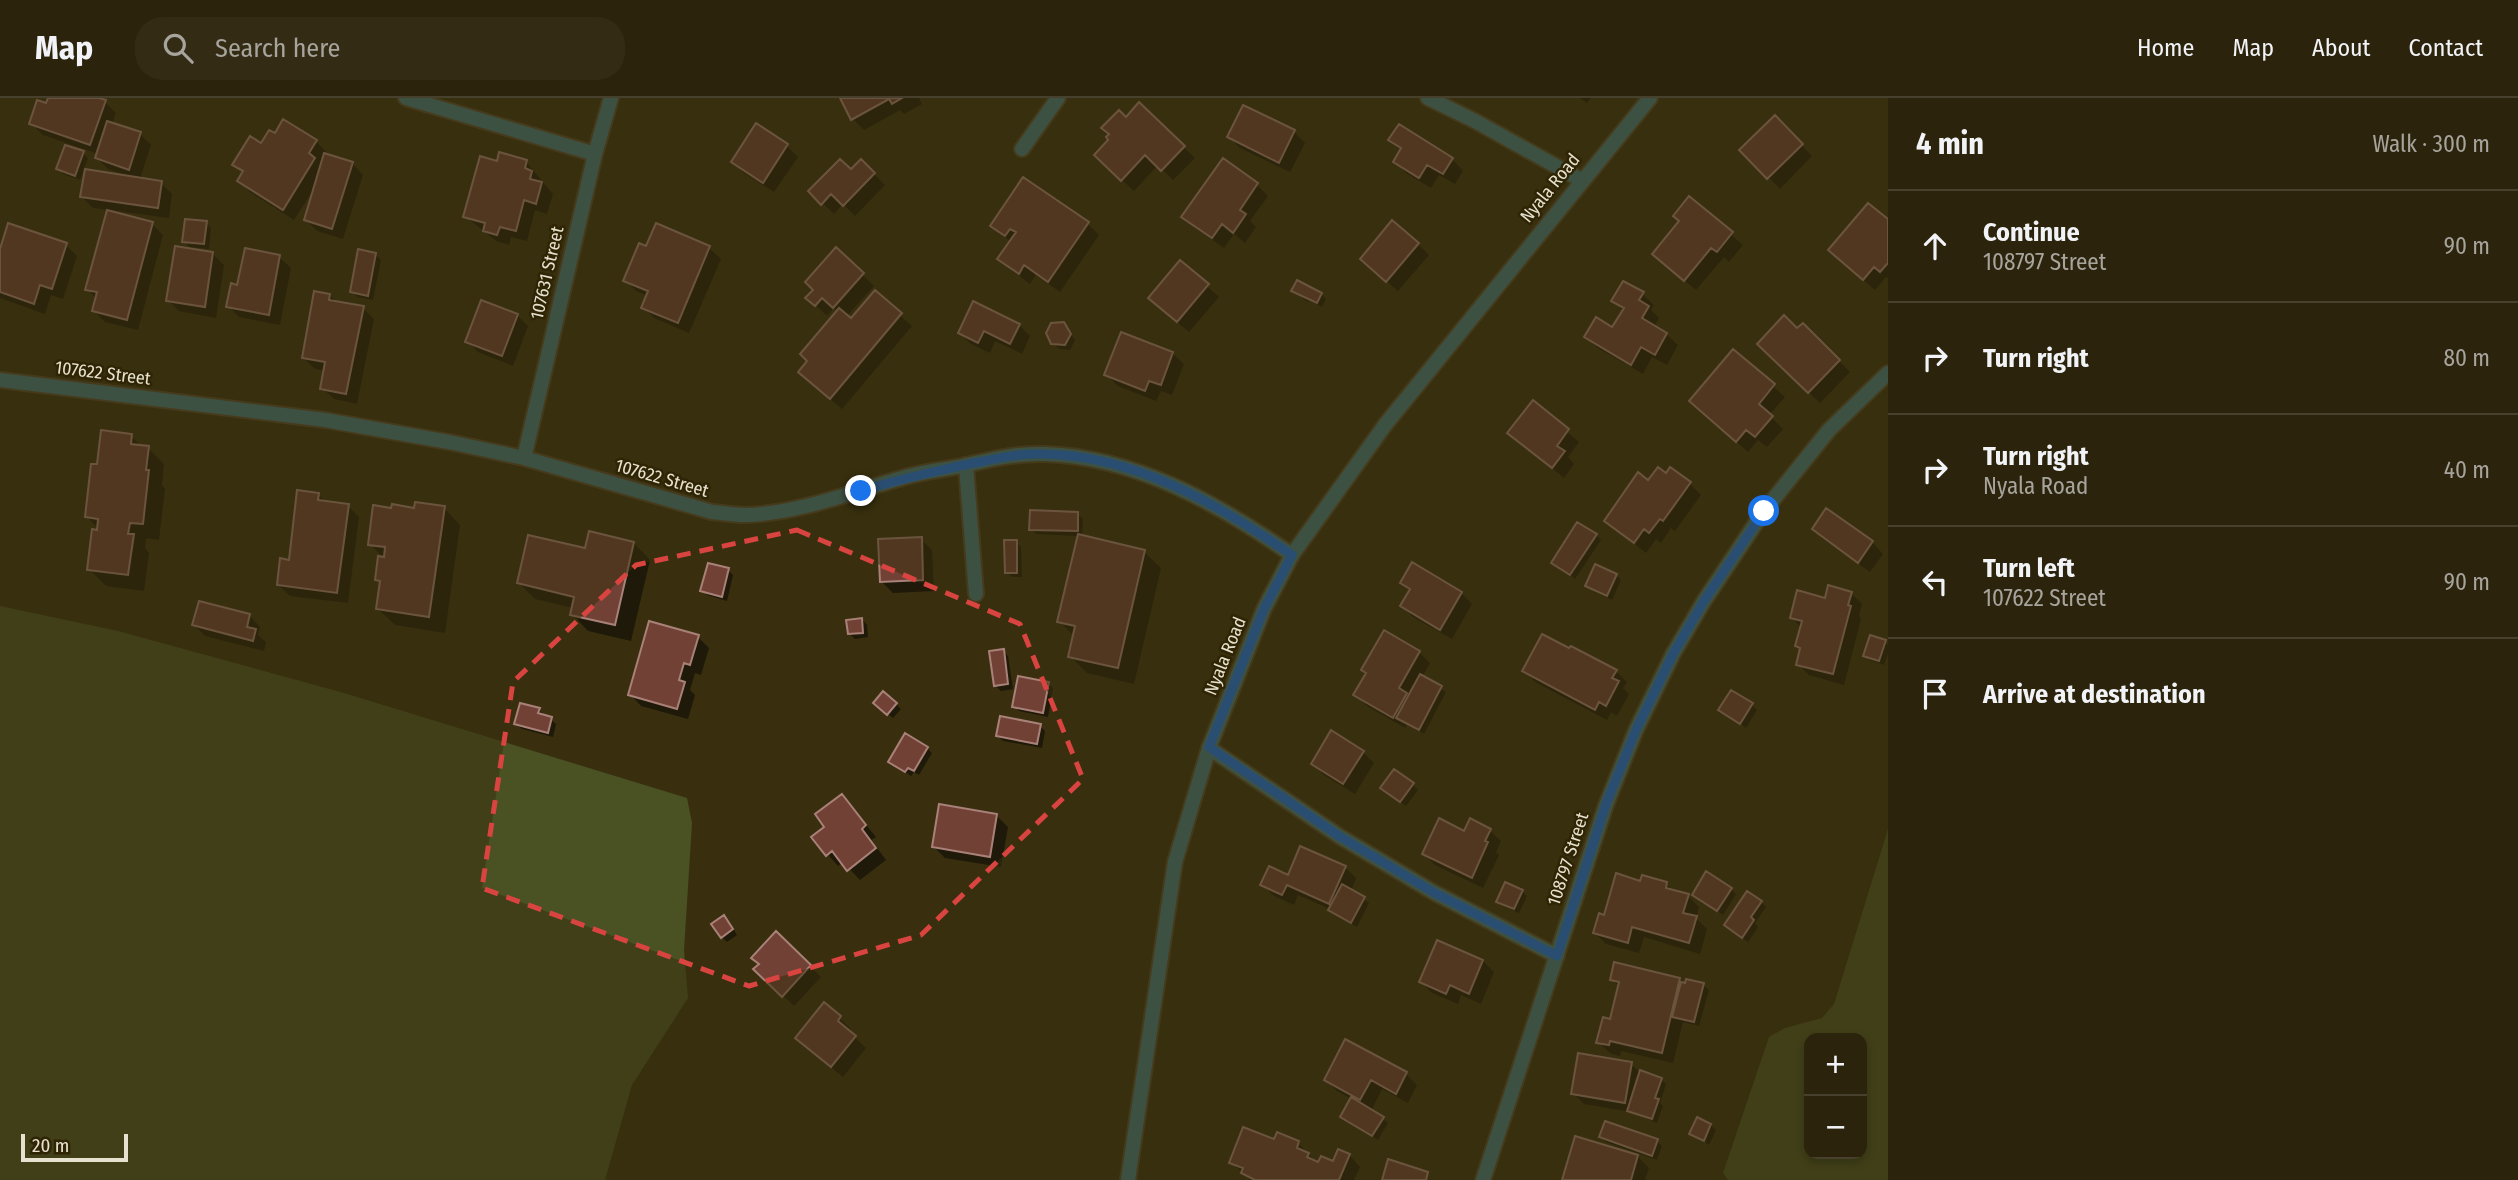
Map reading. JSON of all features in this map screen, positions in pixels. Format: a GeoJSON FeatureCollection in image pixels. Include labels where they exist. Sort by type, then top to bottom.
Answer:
{"type":"FeatureCollection","features":[{"type":"Feature","properties":{"kind":"street"},"geometry":{"type":"LineString","coordinates":[[406,98],[595,154]]}},
{"type":"Feature","properties":{"kind":"street","name":"107631 Street"},"geometry":{"type":"LineString","coordinates":[[524,458],[595,154],[611,98]]}},
{"type":"Feature","properties":{"kind":"street"},"geometry":{"type":"LineString","coordinates":[[1022,149],[1058,98]]}},
{"type":"Feature","properties":{"kind":"street"},"geometry":{"type":"LineString","coordinates":[[1428,98],[1581,180]]}},
{"type":"Feature","properties":{"kind":"street","name":"Nyala Road"},"geometry":{"type":"LineString","coordinates":[[1128,1180],[1175,862],[1209,747],[1264,609],[1292,555],[1385,425],[1650,98]]}},
{"type":"Feature","properties":{"kind":"street","name":"108797 Street"},"geometry":{"type":"LineString","coordinates":[[1483,1180],[1606,804],[1636,730],[1673,654],[1704,601],[1764,511],[1829,430],[1888,373]]}},
{"type":"Feature","properties":{"kind":"street","name":"107622 Street"},"geometry":{"type":"LineString","coordinates":[[0,380],[325,420],[524,458],[712,512],[745,515],[814,503],[910,476],[998,457],[1044,454],[1087,458],[1131,468],[1184,490],[1247,524],[1292,555]]}},
{"type":"Feature","properties":{"kind":"street"},"geometry":{"type":"LineString","coordinates":[[966,465],[976,594]]}},
{"type":"Feature","properties":{"kind":"street"},"geometry":{"type":"LineString","coordinates":[[1209,747],[1339,836],[1433,892],[1557,956]]}},
{"type":"Feature","properties":{"kind":"highlighted area"},"geometry":{"type":"Polygon","coordinates":[[[797,530],[1020,624],[1083,779],[921,935],[749,986],[482,888],[513,682],[636,565],[797,530]]]}},
{"type":"Feature","properties":{"kind":"green space"},"geometry":{"type":"Polygon","coordinates":[[[0,606],[118,631],[344,693],[687,798],[692,823],[684,950],[688,998],[632,1085],[605,1180],[0,1180],[0,606]]]}},
{"type":"Feature","properties":{"kind":"green space"},"geometry":{"type":"Polygon","coordinates":[[[1888,829],[1888,1180],[1728,1180],[1723,1173],[1769,1037],[1785,1028],[1822,1018],[1834,1004],[1888,829]]]}},
{"type":"Feature","properties":{"kind":"building"},"geometry":{"type":"Polygon","coordinates":[[[48,98],[106,100],[90,145],[29,124],[37,100],[46,103],[48,98]]]}},
{"type":"Feature","properties":{"kind":"building"},"geometry":{"type":"Polygon","coordinates":[[[840,98],[902,98],[892,104],[889,99],[851,120],[840,98]]]}},
{"type":"Feature","properties":{"kind":"building"},"geometry":{"type":"Polygon","coordinates":[[[1139,102],[1185,146],[1161,171],[1145,155],[1121,181],[1094,155],[1108,140],[1106,137],[1109,134],[1101,128],[1119,110],[1126,117],[1139,102]]]}},
{"type":"Feature","properties":{"kind":"building"},"geometry":{"type":"Polygon","coordinates":[[[1243,105],[1295,130],[1279,163],[1227,137],[1243,105]]]}},
{"type":"Feature","properties":{"kind":"building"},"geometry":{"type":"Polygon","coordinates":[[[1775,115],[1803,144],[1767,179],[1739,150],[1775,115]]]}},
{"type":"Feature","properties":{"kind":"building"},"geometry":{"type":"Polygon","coordinates":[[[283,119],[317,140],[309,153],[315,158],[283,210],[237,181],[243,171],[232,165],[250,136],[261,143],[269,130],[275,133],[283,119]]]}},
{"type":"Feature","properties":{"kind":"building"},"geometry":{"type":"Polygon","coordinates":[[[107,121],[141,132],[129,170],[95,158],[107,121]]]}},
{"type":"Feature","properties":{"kind":"building"},"geometry":{"type":"Polygon","coordinates":[[[756,123],[788,144],[763,183],[731,162],[756,123]]]}},
{"type":"Feature","properties":{"kind":"building"},"geometry":{"type":"Polygon","coordinates":[[[1399,124],[1453,158],[1443,174],[1427,165],[1419,178],[1393,162],[1401,148],[1388,140],[1399,124]]]}},
{"type":"Feature","properties":{"kind":"building"},"geometry":{"type":"Polygon","coordinates":[[[65,145],[84,151],[75,176],[56,169],[65,145]]]}},
{"type":"Feature","properties":{"kind":"building"},"geometry":{"type":"Polygon","coordinates":[[[499,152],[527,160],[525,168],[532,171],[530,179],[542,182],[536,204],[524,200],[516,231],[500,227],[497,235],[483,231],[485,223],[463,217],[480,156],[497,161],[499,152]]]}},
{"type":"Feature","properties":{"kind":"building"},"geometry":{"type":"Polygon","coordinates":[[[324,153],[353,162],[332,229],[304,220],[324,153]]]}},
{"type":"Feature","properties":{"kind":"building"},"geometry":{"type":"Polygon","coordinates":[[[1223,158],[1258,183],[1240,210],[1246,214],[1233,233],[1222,224],[1212,238],[1181,217],[1223,158]]]}},
{"type":"Feature","properties":{"kind":"building"},"geometry":{"type":"Polygon","coordinates":[[[840,159],[851,169],[861,159],[875,173],[843,206],[831,194],[821,205],[808,191],[840,159]]]}},
{"type":"Feature","properties":{"kind":"building"},"geometry":{"type":"Polygon","coordinates":[[[85,169],[162,181],[158,208],[80,197],[85,169]]]}},
{"type":"Feature","properties":{"kind":"building"},"geometry":{"type":"Polygon","coordinates":[[[1023,177],[1089,222],[1048,282],[1024,265],[1019,274],[997,259],[1016,232],[1010,229],[1005,236],[990,226],[1023,177]]]}},
{"type":"Feature","properties":{"kind":"building"},"geometry":{"type":"Polygon","coordinates":[[[1689,196],[1733,232],[1717,252],[1711,248],[1684,281],[1652,254],[1679,221],[1673,216],[1689,196]]]}},
{"type":"Feature","properties":{"kind":"building"},"geometry":{"type":"Polygon","coordinates":[[[1868,203],[1888,219],[1888,263],[1880,272],[1874,267],[1863,280],[1828,250],[1868,203]]]}},
{"type":"Feature","properties":{"kind":"building"},"geometry":{"type":"Polygon","coordinates":[[[107,210],[153,222],[127,320],[92,311],[97,292],[85,290],[107,210]]]}},
{"type":"Feature","properties":{"kind":"building"},"geometry":{"type":"Polygon","coordinates":[[[185,219],[207,221],[204,244],[182,242],[185,219]]]}},
{"type":"Feature","properties":{"kind":"building"},"geometry":{"type":"Polygon","coordinates":[[[1392,220],[1419,243],[1386,282],[1360,259],[1392,220]]]}},
{"type":"Feature","properties":{"kind":"building"},"geometry":{"type":"Polygon","coordinates":[[[8,223],[67,243],[52,289],[40,285],[34,304],[0,292],[0,249],[8,223]]]}},
{"type":"Feature","properties":{"kind":"building"},"geometry":{"type":"Polygon","coordinates":[[[656,223],[710,246],[678,323],[641,308],[648,291],[623,281],[639,243],[646,246],[656,223]]]}},
{"type":"Feature","properties":{"kind":"building"},"geometry":{"type":"Polygon","coordinates":[[[175,246],[213,252],[205,307],[166,301],[175,246]]]}},
{"type":"Feature","properties":{"kind":"building"},"geometry":{"type":"Polygon","coordinates":[[[836,247],[864,273],[833,308],[822,298],[815,306],[805,298],[813,290],[805,282],[836,247]]]}},
{"type":"Feature","properties":{"kind":"building"},"geometry":{"type":"Polygon","coordinates":[[[245,248],[280,255],[269,315],[226,307],[231,283],[237,285],[245,248]]]}},
{"type":"Feature","properties":{"kind":"building"},"geometry":{"type":"Polygon","coordinates":[[[358,249],[376,253],[368,296],[350,292],[358,249]]]}},
{"type":"Feature","properties":{"kind":"building"},"geometry":{"type":"Polygon","coordinates":[[[1180,260],[1209,284],[1177,322],[1148,298],[1180,260]]]}},
{"type":"Feature","properties":{"kind":"building"},"geometry":{"type":"Polygon","coordinates":[[[1297,280],[1322,293],[1317,303],[1291,291],[1297,280]]]}},
{"type":"Feature","properties":{"kind":"building"},"geometry":{"type":"Polygon","coordinates":[[[1623,281],[1644,292],[1639,300],[1649,306],[1642,318],[1667,333],[1655,355],[1641,347],[1631,365],[1584,337],[1596,317],[1612,327],[1624,308],[1611,301],[1623,281]]]}},
{"type":"Feature","properties":{"kind":"building"},"geometry":{"type":"Polygon","coordinates":[[[875,290],[902,313],[830,399],[798,372],[807,361],[800,354],[839,308],[851,318],[875,290]]]}},
{"type":"Feature","properties":{"kind":"building"},"geometry":{"type":"Polygon","coordinates":[[[314,291],[330,294],[329,300],[364,306],[346,394],[320,389],[325,362],[302,358],[314,291]]]}},
{"type":"Feature","properties":{"kind":"building"},"geometry":{"type":"Polygon","coordinates":[[[481,300],[518,314],[502,356],[465,342],[481,300]]]}},
{"type":"Feature","properties":{"kind":"building"},"geometry":{"type":"Polygon","coordinates":[[[973,301],[1020,324],[1010,344],[984,331],[978,343],[958,333],[973,301]]]}},
{"type":"Feature","properties":{"kind":"building"},"geometry":{"type":"Polygon","coordinates":[[[1784,315],[1797,328],[1803,323],[1840,360],[1808,393],[1757,344],[1784,315]]]}},
{"type":"Feature","properties":{"kind":"building"},"geometry":{"type":"Polygon","coordinates":[[[1064,322],[1071,334],[1065,345],[1051,344],[1046,333],[1051,323],[1064,322]]]}},
{"type":"Feature","properties":{"kind":"building"},"geometry":{"type":"Polygon","coordinates":[[[1121,332],[1173,352],[1161,385],[1149,381],[1145,391],[1104,375],[1121,332]]]}},
{"type":"Feature","properties":{"kind":"building"},"geometry":{"type":"Polygon","coordinates":[[[1733,349],[1775,384],[1759,404],[1773,416],[1755,437],[1746,430],[1736,442],[1689,401],[1733,349]]]}},
{"type":"Feature","properties":{"kind":"building"},"geometry":{"type":"Polygon","coordinates":[[[1533,400],[1569,429],[1557,446],[1565,451],[1552,468],[1507,433],[1533,400]]]}},
{"type":"Feature","properties":{"kind":"building"},"geometry":{"type":"Polygon","coordinates":[[[101,430],[132,434],[131,444],[149,446],[143,524],[130,523],[128,534],[134,534],[128,575],[87,570],[92,529],[97,530],[98,519],[85,517],[91,464],[97,464],[101,430]]]}},
{"type":"Feature","properties":{"kind":"building"},"geometry":{"type":"Polygon","coordinates":[[[1658,467],[1666,473],[1670,467],[1691,482],[1663,521],[1660,519],[1649,533],[1644,529],[1634,543],[1604,521],[1638,472],[1648,480],[1658,467]]]}},
{"type":"Feature","properties":{"kind":"building"},"geometry":{"type":"Polygon","coordinates":[[[297,490],[319,493],[318,500],[349,504],[337,593],[277,585],[280,558],[289,560],[297,490]]]}},
{"type":"Feature","properties":{"kind":"building"},"geometry":{"type":"Polygon","coordinates":[[[415,502],[445,506],[429,617],[376,609],[380,581],[375,580],[378,556],[384,557],[385,547],[368,545],[373,505],[391,508],[392,504],[414,508],[415,502]]]}},
{"type":"Feature","properties":{"kind":"building"},"geometry":{"type":"Polygon","coordinates":[[[1826,508],[1873,541],[1858,563],[1812,529],[1826,508]]]}},
{"type":"Feature","properties":{"kind":"building"},"geometry":{"type":"Polygon","coordinates":[[[1030,510],[1078,512],[1078,531],[1029,530],[1030,510]]]}},
{"type":"Feature","properties":{"kind":"building"},"geometry":{"type":"Polygon","coordinates":[[[1577,522],[1597,534],[1570,575],[1551,563],[1577,522]]]}},
{"type":"Feature","properties":{"kind":"building"},"geometry":{"type":"Polygon","coordinates":[[[589,531],[634,542],[615,625],[570,615],[574,597],[517,583],[528,535],[585,548],[589,531]]]}},
{"type":"Feature","properties":{"kind":"building"},"geometry":{"type":"Polygon","coordinates":[[[1078,534],[1145,550],[1118,668],[1068,657],[1075,626],[1057,622],[1078,534]]]}},
{"type":"Feature","properties":{"kind":"building"},"geometry":{"type":"Polygon","coordinates":[[[922,537],[923,580],[880,582],[878,539],[922,537]]]}},
{"type":"Feature","properties":{"kind":"building"},"geometry":{"type":"Polygon","coordinates":[[[1004,540],[1017,540],[1017,573],[1005,573],[1004,540]]]}},
{"type":"Feature","properties":{"kind":"building"},"geometry":{"type":"Polygon","coordinates":[[[1412,562],[1462,592],[1440,630],[1400,606],[1410,589],[1400,583],[1412,562]]]}},
{"type":"Feature","properties":{"kind":"building"},"geometry":{"type":"Polygon","coordinates":[[[708,563],[729,568],[722,597],[700,591],[708,563]]]}},
{"type":"Feature","properties":{"kind":"building"},"geometry":{"type":"Polygon","coordinates":[[[1595,564],[1617,574],[1607,596],[1585,586],[1595,564]]]}},
{"type":"Feature","properties":{"kind":"building"},"geometry":{"type":"Polygon","coordinates":[[[1828,585],[1852,592],[1848,605],[1851,606],[1833,674],[1796,665],[1800,648],[1795,646],[1802,621],[1790,618],[1797,590],[1825,598],[1828,585]]]}},
{"type":"Feature","properties":{"kind":"building"},"geometry":{"type":"Polygon","coordinates":[[[199,601],[250,614],[247,627],[256,629],[253,641],[192,625],[199,601]]]}},
{"type":"Feature","properties":{"kind":"building"},"geometry":{"type":"Polygon","coordinates":[[[862,618],[863,633],[848,634],[846,620],[862,618]]]}},
{"type":"Feature","properties":{"kind":"building"},"geometry":{"type":"Polygon","coordinates":[[[649,621],[699,635],[690,665],[684,663],[679,680],[685,682],[677,709],[628,695],[649,621]]]}},
{"type":"Feature","properties":{"kind":"building"},"geometry":{"type":"Polygon","coordinates":[[[1384,630],[1420,651],[1399,688],[1407,693],[1393,718],[1353,695],[1366,673],[1361,670],[1384,630]]]}},
{"type":"Feature","properties":{"kind":"building"},"geometry":{"type":"Polygon","coordinates":[[[1542,634],[1617,670],[1612,678],[1619,681],[1606,706],[1599,702],[1595,710],[1522,671],[1542,634]]]}},
{"type":"Feature","properties":{"kind":"building"},"geometry":{"type":"Polygon","coordinates":[[[1870,635],[1886,640],[1879,661],[1863,656],[1870,635]]]}},
{"type":"Feature","properties":{"kind":"building"},"geometry":{"type":"Polygon","coordinates":[[[1004,649],[1008,684],[994,686],[989,651],[1004,649]]]}},
{"type":"Feature","properties":{"kind":"building"},"geometry":{"type":"Polygon","coordinates":[[[1420,674],[1442,686],[1419,730],[1396,718],[1420,674]]]}},
{"type":"Feature","properties":{"kind":"building"},"geometry":{"type":"Polygon","coordinates":[[[1018,676],[1049,682],[1043,713],[1012,707],[1018,676]]]}},
{"type":"Feature","properties":{"kind":"building"},"geometry":{"type":"Polygon","coordinates":[[[1731,690],[1753,703],[1740,724],[1718,710],[1731,690]]]}},
{"type":"Feature","properties":{"kind":"building"},"geometry":{"type":"Polygon","coordinates":[[[883,691],[897,703],[887,715],[873,703],[883,691]]]}},
{"type":"Feature","properties":{"kind":"building"},"geometry":{"type":"Polygon","coordinates":[[[520,703],[540,708],[538,713],[552,717],[548,733],[514,724],[520,703]]]}},
{"type":"Feature","properties":{"kind":"building"},"geometry":{"type":"Polygon","coordinates":[[[1000,716],[1041,724],[1037,744],[996,736],[1000,716]]]}},
{"type":"Feature","properties":{"kind":"building"},"geometry":{"type":"Polygon","coordinates":[[[1331,730],[1364,751],[1343,784],[1311,764],[1331,730]]]}},
{"type":"Feature","properties":{"kind":"building"},"geometry":{"type":"Polygon","coordinates":[[[905,733],[928,747],[914,771],[908,768],[905,772],[888,762],[905,733]]]}},
{"type":"Feature","properties":{"kind":"building"},"geometry":{"type":"Polygon","coordinates":[[[1394,769],[1414,783],[1400,802],[1380,788],[1394,769]]]}},
{"type":"Feature","properties":{"kind":"building"},"geometry":{"type":"Polygon","coordinates":[[[842,794],[866,825],[862,829],[876,848],[847,871],[832,851],[826,856],[811,837],[824,827],[815,814],[842,794]]]}},
{"type":"Feature","properties":{"kind":"building"},"geometry":{"type":"Polygon","coordinates":[[[939,804],[997,814],[990,857],[932,847],[939,804]]]}},
{"type":"Feature","properties":{"kind":"building"},"geometry":{"type":"Polygon","coordinates":[[[1439,818],[1464,831],[1470,818],[1491,829],[1472,878],[1422,854],[1439,818]]]}},
{"type":"Feature","properties":{"kind":"building"},"geometry":{"type":"Polygon","coordinates":[[[1300,846],[1346,866],[1329,904],[1287,885],[1282,895],[1260,885],[1269,866],[1288,875],[1300,846]]]}},
{"type":"Feature","properties":{"kind":"building"},"geometry":{"type":"Polygon","coordinates":[[[1706,871],[1732,888],[1717,911],[1692,895],[1706,871]]]}},
{"type":"Feature","properties":{"kind":"building"},"geometry":{"type":"Polygon","coordinates":[[[1616,873],[1640,881],[1642,875],[1667,882],[1666,888],[1689,894],[1683,913],[1697,916],[1689,943],[1632,927],[1628,943],[1593,933],[1599,913],[1604,915],[1616,873]]]}},
{"type":"Feature","properties":{"kind":"building"},"geometry":{"type":"Polygon","coordinates":[[[1505,882],[1523,890],[1514,909],[1496,902],[1505,882]]]}},
{"type":"Feature","properties":{"kind":"building"},"geometry":{"type":"Polygon","coordinates":[[[1342,884],[1365,897],[1351,923],[1328,910],[1342,884]]]}},
{"type":"Feature","properties":{"kind":"building"},"geometry":{"type":"Polygon","coordinates":[[[1747,891],[1762,901],[1742,938],[1724,925],[1747,891]]]}},
{"type":"Feature","properties":{"kind":"building"},"geometry":{"type":"Polygon","coordinates":[[[724,915],[733,929],[721,938],[711,924],[724,915]]]}},
{"type":"Feature","properties":{"kind":"building"},"geometry":{"type":"Polygon","coordinates":[[[776,931],[811,965],[782,997],[753,969],[759,964],[751,958],[776,931]]]}},
{"type":"Feature","properties":{"kind":"building"},"geometry":{"type":"Polygon","coordinates":[[[1437,940],[1483,960],[1469,994],[1450,985],[1446,994],[1419,982],[1437,940]]]}},
{"type":"Feature","properties":{"kind":"building"},"geometry":{"type":"Polygon","coordinates":[[[1614,962],[1680,978],[1662,1053],[1610,1041],[1609,1045],[1596,1043],[1603,1017],[1610,1019],[1619,982],[1610,980],[1614,962]]]}},
{"type":"Feature","properties":{"kind":"building"},"geometry":{"type":"Polygon","coordinates":[[[1686,979],[1704,983],[1694,1022],[1672,1017],[1681,982],[1685,983],[1686,979]]]}},
{"type":"Feature","properties":{"kind":"building"},"geometry":{"type":"Polygon","coordinates":[[[824,1002],[841,1016],[838,1021],[856,1036],[831,1067],[795,1038],[824,1002]]]}},
{"type":"Feature","properties":{"kind":"building"},"geometry":{"type":"Polygon","coordinates":[[[1345,1039],[1407,1072],[1396,1094],[1371,1080],[1360,1100],[1324,1080],[1345,1039]]]}},
{"type":"Feature","properties":{"kind":"building"},"geometry":{"type":"Polygon","coordinates":[[[1578,1053],[1632,1062],[1625,1103],[1571,1094],[1578,1053]]]}},
{"type":"Feature","properties":{"kind":"building"},"geometry":{"type":"Polygon","coordinates":[[[1640,1070],[1662,1078],[1652,1119],[1627,1111],[1640,1070]]]}},
{"type":"Feature","properties":{"kind":"building"},"geometry":{"type":"Polygon","coordinates":[[[1351,1097],[1384,1117],[1372,1136],[1340,1117],[1351,1097]]]}},
{"type":"Feature","properties":{"kind":"building"},"geometry":{"type":"Polygon","coordinates":[[[1697,1117],[1711,1124],[1704,1141],[1689,1134],[1697,1117]]]}},
{"type":"Feature","properties":{"kind":"building"},"geometry":{"type":"Polygon","coordinates":[[[1605,1121],[1658,1139],[1652,1156],[1599,1137],[1605,1121]]]}},
{"type":"Feature","properties":{"kind":"building"},"geometry":{"type":"Polygon","coordinates":[[[1243,1127],[1274,1139],[1277,1132],[1299,1141],[1297,1148],[1309,1153],[1307,1157],[1318,1162],[1321,1156],[1333,1161],[1338,1149],[1350,1154],[1339,1180],[1255,1180],[1241,1173],[1243,1168],[1229,1163],[1243,1127]]]}},
{"type":"Feature","properties":{"kind":"building"},"geometry":{"type":"Polygon","coordinates":[[[1575,1136],[1638,1155],[1631,1180],[1562,1180],[1575,1136]]]}},
{"type":"Feature","properties":{"kind":"building"},"geometry":{"type":"Polygon","coordinates":[[[1388,1159],[1428,1172],[1426,1180],[1382,1180],[1388,1159]]]}},
{"type":"Feature","properties":{"kind":"route"},"geometry":{"type":"LineString","coordinates":[[861,491],[910,476],[998,457],[1044,454],[1087,458],[1131,468],[1184,490],[1247,524],[1292,555],[1264,609],[1209,747],[1339,836],[1433,892],[1557,956],[1606,804],[1636,730],[1673,654],[1704,601],[1764,511]]}}]}
